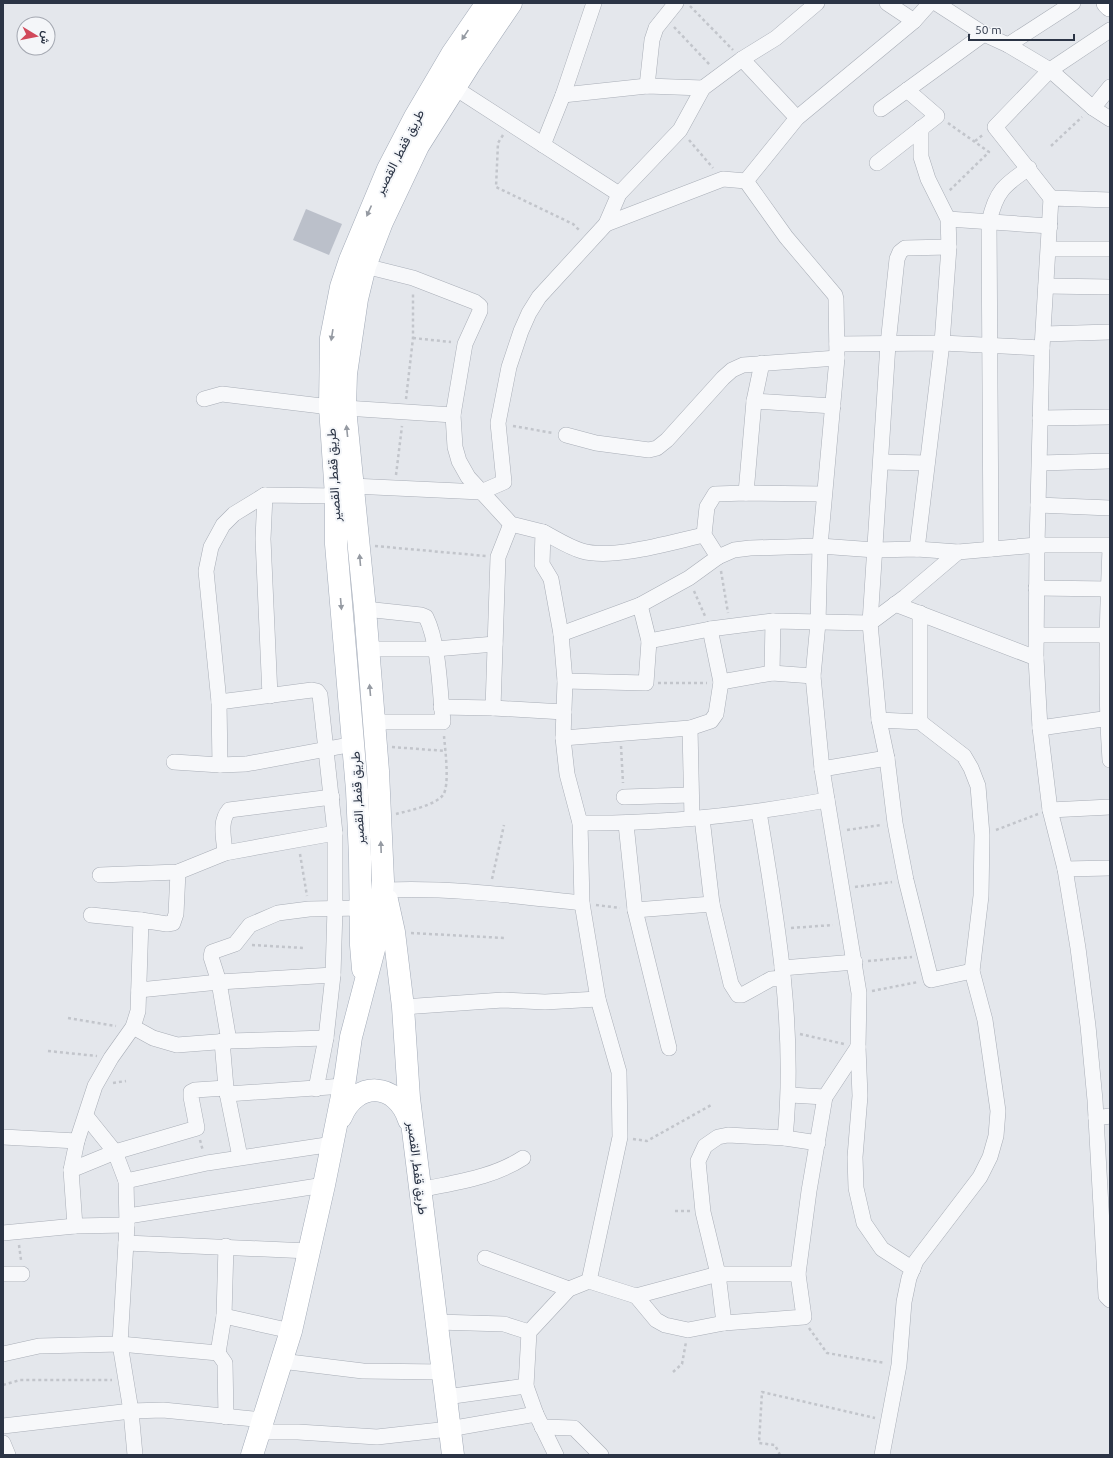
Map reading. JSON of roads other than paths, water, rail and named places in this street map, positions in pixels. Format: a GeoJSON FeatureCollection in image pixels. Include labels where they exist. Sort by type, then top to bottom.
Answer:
{"type":"FeatureCollection","features":[{"type":"Feature","properties":{"kind":"main road","name":"طريق قفط, القصير"},"geometry":{"type":"LineString","coordinates":[[365,982],[361,945],[360,857],[364,745],[373,722],[359,545],[344,491],[331,338],[341,287],[350,260],[388,169],[415,117],[452,54],[485,17],[511,3]]}},
{"type":"Feature","properties":{"kind":"main road","name":"طريق قفط, القصير"},"geometry":{"type":"LineString","coordinates":[[337,408],[346,374],[357,299],[365,266],[382,222],[418,146],[455,88],[485,17]]}},
{"type":"Feature","properties":{"kind":"main road","name":"طريق قفط, القصير"},"geometry":{"type":"LineString","coordinates":[[344,491],[336,544],[364,745],[380,817],[384,885],[394,932],[403,1007],[409,1098],[438,1322],[448,1429],[453,1455]]}},
{"type":"Feature","properties":{"kind":"main road","name":"طريق قفط, القصير"},"geometry":{"type":"LineString","coordinates":[[252,1455],[291,1330],[334,1138],[344,1086],[351,1037],[377,938],[384,885]]}},
{"type":"Feature","properties":{"kind":"main road"},"geometry":{"type":"LineString","coordinates":[[334,1138],[343,1111],[351,1099],[364,1091],[380,1090],[394,1096],[405,1108],[414,1136]]}},
{"type":"Feature","properties":{"kind":"street"},"geometry":{"type":"LineString","coordinates":[[543,145],[563,95],[594,3]]}},
{"type":"Feature","properties":{"kind":"street"},"geometry":{"type":"LineString","coordinates":[[648,86],[652,40],[656,28],[676,3]]}},
{"type":"Feature","properties":{"kind":"street"},"geometry":{"type":"LineString","coordinates":[[220,765],[219,702],[206,571],[211,547],[223,525],[234,514],[265,495],[394,488],[482,492],[506,480],[498,423],[509,367],[521,331],[529,313],[539,297],[606,224],[619,194],[680,130],[703,88],[719,74],[776,38],[817,3]]}},
{"type":"Feature","properties":{"kind":"street"},"geometry":{"type":"LineString","coordinates":[[887,3],[914,21]]}},
{"type":"Feature","properties":{"kind":"street"},"geometry":{"type":"LineString","coordinates":[[746,181],[797,118],[914,21],[930,3]]}},
{"type":"Feature","properties":{"kind":"street"},"geometry":{"type":"LineString","coordinates":[[936,3],[984,34],[1008,45],[1050,70],[1093,108],[1110,119]]}},
{"type":"Feature","properties":{"kind":"street"},"geometry":{"type":"LineString","coordinates":[[1008,45],[1073,3]]}},
{"type":"Feature","properties":{"kind":"street"},"geometry":{"type":"LineString","coordinates":[[1107,3],[1110,6]]}},
{"type":"Feature","properties":{"kind":"street"},"geometry":{"type":"LineString","coordinates":[[1110,30],[1050,70],[995,127],[1029,168],[1051,198],[1040,418],[1036,658],[1040,728],[1050,810],[1065,869],[1103,1117],[1106,1296],[1110,1300]]}},
{"type":"Feature","properties":{"kind":"street"},"geometry":{"type":"LineString","coordinates":[[881,109],[984,34]]}},
{"type":"Feature","properties":{"kind":"street"},"geometry":{"type":"LineString","coordinates":[[742,59],[797,118]]}},
{"type":"Feature","properties":{"kind":"street"},"geometry":{"type":"LineString","coordinates":[[563,95],[648,86],[703,88]]}},
{"type":"Feature","properties":{"kind":"street"},"geometry":{"type":"LineString","coordinates":[[1093,108],[1110,87]]}},
{"type":"Feature","properties":{"kind":"street"},"geometry":{"type":"LineString","coordinates":[[455,88],[508,124],[619,194]]}},
{"type":"Feature","properties":{"kind":"street"},"geometry":{"type":"LineString","coordinates":[[877,163],[937,116],[907,90]]}},
{"type":"Feature","properties":{"kind":"street"},"geometry":{"type":"LineString","coordinates":[[916,549],[942,343],[948,247],[948,219],[928,179],[921,157],[921,128]]}},
{"type":"Feature","properties":{"kind":"street"},"geometry":{"type":"LineString","coordinates":[[991,549],[989,222],[994,203],[1001,191],[1009,182],[1029,168]]}},
{"type":"Feature","properties":{"kind":"street"},"geometry":{"type":"LineString","coordinates":[[606,224],[723,179],[746,181],[786,236],[835,294],[837,351],[820,546],[818,623],[813,676],[822,769],[859,993],[858,1047],[860,1096],[855,1157],[856,1188],[864,1223],[882,1249],[913,1269]]}},
{"type":"Feature","properties":{"kind":"street"},"geometry":{"type":"LineString","coordinates":[[1051,198],[1110,200]]}},
{"type":"Feature","properties":{"kind":"street"},"geometry":{"type":"LineString","coordinates":[[948,219],[1050,226]]}},
{"type":"Feature","properties":{"kind":"street"},"geometry":{"type":"LineString","coordinates":[[948,247],[905,248],[900,252],[897,259],[888,344],[870,623],[879,720],[887,758],[895,823],[906,880],[931,980],[972,971]]}},
{"type":"Feature","properties":{"kind":"street"},"geometry":{"type":"LineString","coordinates":[[1048,249],[1110,249]]}},
{"type":"Feature","properties":{"kind":"street"},"geometry":{"type":"LineString","coordinates":[[365,266],[413,278],[476,302],[480,306],[480,311],[465,344],[453,415],[455,447],[459,461],[468,477],[511,524],[543,532],[582,551],[600,554],[619,552],[704,535]]}},
{"type":"Feature","properties":{"kind":"street"},"geometry":{"type":"LineString","coordinates":[[1046,286],[1110,287]]}},
{"type":"Feature","properties":{"kind":"street"},"geometry":{"type":"LineString","coordinates":[[566,435],[596,443],[649,450],[657,448],[667,440],[728,374],[743,366],[888,344],[942,343],[990,346],[1110,332]]}},
{"type":"Feature","properties":{"kind":"street"},"geometry":{"type":"LineString","coordinates":[[746,492],[754,401],[762,363]]}},
{"type":"Feature","properties":{"kind":"street"},"geometry":{"type":"LineString","coordinates":[[204,399],[222,394],[337,408],[453,415]]}},
{"type":"Feature","properties":{"kind":"street"},"geometry":{"type":"LineString","coordinates":[[754,401],[833,406]]}},
{"type":"Feature","properties":{"kind":"street"},"geometry":{"type":"LineString","coordinates":[[1040,418],[1110,417]]}},
{"type":"Feature","properties":{"kind":"street"},"geometry":{"type":"LineString","coordinates":[[1040,463],[1110,461]]}},
{"type":"Feature","properties":{"kind":"street"},"geometry":{"type":"LineString","coordinates":[[881,462],[927,463]]}},
{"type":"Feature","properties":{"kind":"street"},"geometry":{"type":"LineString","coordinates":[[718,557],[704,535],[707,507],[715,494],[746,492],[824,494]]}},
{"type":"Feature","properties":{"kind":"street"},"geometry":{"type":"LineString","coordinates":[[265,495],[262,539],[270,696]]}},
{"type":"Feature","properties":{"kind":"street"},"geometry":{"type":"LineString","coordinates":[[1038,505],[1110,508]]}},
{"type":"Feature","properties":{"kind":"street"},"geometry":{"type":"LineString","coordinates":[[493,708],[498,558],[511,524]]}},
{"type":"Feature","properties":{"kind":"street"},"geometry":{"type":"LineString","coordinates":[[543,532],[542,564],[551,579],[561,634],[565,681],[563,738],[567,774],[580,823],[582,903],[598,999],[619,1072],[620,1137],[589,1281]]}},
{"type":"Feature","properties":{"kind":"street"},"geometry":{"type":"LineString","coordinates":[[561,634],[640,605],[689,578],[718,557],[734,550],[750,548],[820,546],[875,550],[916,549],[958,552],[1037,545],[1110,545]]}},
{"type":"Feature","properties":{"kind":"street"},"geometry":{"type":"LineString","coordinates":[[1110,549],[1108,635],[1108,719],[1110,760]]}},
{"type":"Feature","properties":{"kind":"street"},"geometry":{"type":"LineString","coordinates":[[649,641],[710,628],[773,621],[870,623],[958,552]]}},
{"type":"Feature","properties":{"kind":"street"},"geometry":{"type":"LineString","coordinates":[[1036,588],[1109,589]]}},
{"type":"Feature","properties":{"kind":"street"},"geometry":{"type":"LineString","coordinates":[[895,604],[1036,658]]}},
{"type":"Feature","properties":{"kind":"street"},"geometry":{"type":"LineString","coordinates":[[565,681],[646,683],[649,641],[640,605]]}},
{"type":"Feature","properties":{"kind":"street"},"geometry":{"type":"LineString","coordinates":[[365,609],[421,615],[426,617],[430,624],[435,649],[443,722],[373,722]]}},
{"type":"Feature","properties":{"kind":"street"},"geometry":{"type":"LineString","coordinates":[[920,613],[920,722]]}},
{"type":"Feature","properties":{"kind":"street"},"geometry":{"type":"LineString","coordinates":[[772,673],[773,621]]}},
{"type":"Feature","properties":{"kind":"street"},"geometry":{"type":"LineString","coordinates":[[563,738],[690,728],[714,718],[721,682],[710,628]]}},
{"type":"Feature","properties":{"kind":"street"},"geometry":{"type":"LineString","coordinates":[[1037,635],[1108,635]]}},
{"type":"Feature","properties":{"kind":"street"},"geometry":{"type":"LineString","coordinates":[[367,649],[435,649],[495,644]]}},
{"type":"Feature","properties":{"kind":"street"},"geometry":{"type":"LineString","coordinates":[[721,682],[772,673],[813,676]]}},
{"type":"Feature","properties":{"kind":"street"},"geometry":{"type":"LineString","coordinates":[[219,702],[317,691],[322,701],[335,833],[335,908],[333,975],[326,1038],[316,1089]]}},
{"type":"Feature","properties":{"kind":"street"},"geometry":{"type":"LineString","coordinates":[[441,707],[564,712]]}},
{"type":"Feature","properties":{"kind":"street"},"geometry":{"type":"LineString","coordinates":[[1040,728],[1108,719]]}},
{"type":"Feature","properties":{"kind":"street"},"geometry":{"type":"LineString","coordinates":[[879,720],[920,722],[964,756],[971,768],[978,786],[982,836],[981,896],[972,971],[985,1020],[998,1111],[996,1136],[990,1157],[980,1177],[916,1261],[909,1278],[904,1302],[899,1365],[882,1455]]}},
{"type":"Feature","properties":{"kind":"street"},"geometry":{"type":"LineString","coordinates":[[690,728],[690,795],[697,818],[712,904],[725,965],[735,993],[742,995],[783,973],[855,962]]}},
{"type":"Feature","properties":{"kind":"street"},"geometry":{"type":"LineString","coordinates":[[174,762],[220,765],[246,764],[326,749],[364,745]]}},
{"type":"Feature","properties":{"kind":"street"},"geometry":{"type":"LineString","coordinates":[[822,769],[887,758]]}},
{"type":"Feature","properties":{"kind":"street"},"geometry":{"type":"LineString","coordinates":[[624,797],[690,795]]}},
{"type":"Feature","properties":{"kind":"street"},"geometry":{"type":"LineString","coordinates":[[225,853],[222,824],[225,816],[230,810],[332,797]]}},
{"type":"Feature","properties":{"kind":"street"},"geometry":{"type":"LineString","coordinates":[[580,823],[626,824],[697,818],[759,812],[827,800]]}},
{"type":"Feature","properties":{"kind":"street"},"geometry":{"type":"LineString","coordinates":[[1050,810],[1110,807]]}},
{"type":"Feature","properties":{"kind":"street"},"geometry":{"type":"LineString","coordinates":[[759,812],[778,929],[788,1032],[790,1095],[786,1138]]}},
{"type":"Feature","properties":{"kind":"street"},"geometry":{"type":"LineString","coordinates":[[626,824],[635,910],[669,1048]]}},
{"type":"Feature","properties":{"kind":"street"},"geometry":{"type":"LineString","coordinates":[[100,875],[178,872],[225,853],[298,841],[335,833]]}},
{"type":"Feature","properties":{"kind":"street"},"geometry":{"type":"LineString","coordinates":[[1065,869],[1110,868]]}},
{"type":"Feature","properties":{"kind":"street"},"geometry":{"type":"LineString","coordinates":[[91,915],[167,924],[173,923],[176,914],[178,872]]}},
{"type":"Feature","properties":{"kind":"street"},"geometry":{"type":"LineString","coordinates":[[384,885],[406,889],[489,894],[582,903]]}},
{"type":"Feature","properties":{"kind":"street"},"geometry":{"type":"LineString","coordinates":[[635,910],[712,904]]}},
{"type":"Feature","properties":{"kind":"street"},"geometry":{"type":"LineString","coordinates":[[240,1157],[227,1091],[226,1041],[219,982],[211,957],[212,952],[235,944],[250,925],[278,913],[309,909],[361,908]]}},
{"type":"Feature","properties":{"kind":"street"},"geometry":{"type":"LineString","coordinates":[[75,1226],[71,1170],[77,1141],[95,1086],[111,1058],[133,1027],[138,1011],[141,920]]}},
{"type":"Feature","properties":{"kind":"street"},"geometry":{"type":"LineString","coordinates":[[139,990],[219,982],[333,975]]}},
{"type":"Feature","properties":{"kind":"street"},"geometry":{"type":"LineString","coordinates":[[403,1007],[503,1000],[545,1002],[598,999]]}},
{"type":"Feature","properties":{"kind":"street"},"geometry":{"type":"LineString","coordinates":[[133,1027],[153,1038],[177,1046],[226,1041],[326,1038]]}},
{"type":"Feature","properties":{"kind":"street"},"geometry":{"type":"LineString","coordinates":[[556,1455],[539,1421],[526,1386],[529,1332],[569,1289],[589,1281],[636,1296],[656,1320],[665,1325],[688,1330],[724,1323],[804,1317],[798,1274],[809,1191],[825,1097],[858,1047]]}},
{"type":"Feature","properties":{"kind":"street"},"geometry":{"type":"LineString","coordinates":[[71,1170],[115,1152],[197,1128],[191,1092],[195,1090],[227,1091],[316,1089],[344,1086]]}},
{"type":"Feature","properties":{"kind":"street"},"geometry":{"type":"LineString","coordinates":[[790,1095],[825,1097]]}},
{"type":"Feature","properties":{"kind":"street"},"geometry":{"type":"LineString","coordinates":[[86,1116],[115,1152],[126,1181],[127,1221],[120,1344],[131,1411],[135,1455]]}},
{"type":"Feature","properties":{"kind":"street"},"geometry":{"type":"LineString","coordinates":[[724,1323],[718,1274],[703,1212],[698,1161],[702,1151],[710,1142],[718,1137],[728,1135],[786,1138],[818,1143]]}},
{"type":"Feature","properties":{"kind":"street"},"geometry":{"type":"LineString","coordinates":[[3,1137],[77,1141]]}},
{"type":"Feature","properties":{"kind":"street"},"geometry":{"type":"LineString","coordinates":[[126,1181],[207,1163],[334,1138]]}},
{"type":"Feature","properties":{"kind":"street"},"geometry":{"type":"LineString","coordinates":[[420,1190],[492,1175],[524,1158]]}},
{"type":"Feature","properties":{"kind":"street"},"geometry":{"type":"LineString","coordinates":[[10,1233],[127,1221],[324,1185]]}},
{"type":"Feature","properties":{"kind":"street"},"geometry":{"type":"LineString","coordinates":[[126,1243],[226,1246],[309,1251]]}},
{"type":"Feature","properties":{"kind":"street"},"geometry":{"type":"LineString","coordinates":[[226,1246],[224,1316],[218,1353],[225,1363],[226,1416]]}},
{"type":"Feature","properties":{"kind":"street"},"geometry":{"type":"LineString","coordinates":[[485,1258],[569,1289]]}},
{"type":"Feature","properties":{"kind":"street"},"geometry":{"type":"LineString","coordinates":[[3,1274],[22,1274]]}},
{"type":"Feature","properties":{"kind":"street"},"geometry":{"type":"LineString","coordinates":[[636,1296],[718,1274],[798,1274]]}},
{"type":"Feature","properties":{"kind":"street"},"geometry":{"type":"LineString","coordinates":[[224,1316],[291,1330]]}},
{"type":"Feature","properties":{"kind":"street"},"geometry":{"type":"LineString","coordinates":[[438,1322],[504,1324],[529,1332]]}},
{"type":"Feature","properties":{"kind":"street"},"geometry":{"type":"LineString","coordinates":[[3,1354],[39,1346],[120,1344],[218,1353]]}},
{"type":"Feature","properties":{"kind":"street"},"geometry":{"type":"LineString","coordinates":[[282,1362],[363,1371],[442,1372]]}},
{"type":"Feature","properties":{"kind":"street"},"geometry":{"type":"LineString","coordinates":[[446,1397],[526,1386]]}},
{"type":"Feature","properties":{"kind":"street"},"geometry":{"type":"LineString","coordinates":[[3,1426],[131,1411],[163,1410],[226,1416],[262,1426],[298,1432],[377,1437],[539,1421],[574,1428],[596,1448],[600,1455]]}},
{"type":"Feature","properties":{"kind":"street"},"geometry":{"type":"LineString","coordinates":[[3,1443],[8,1455]]}}]}
